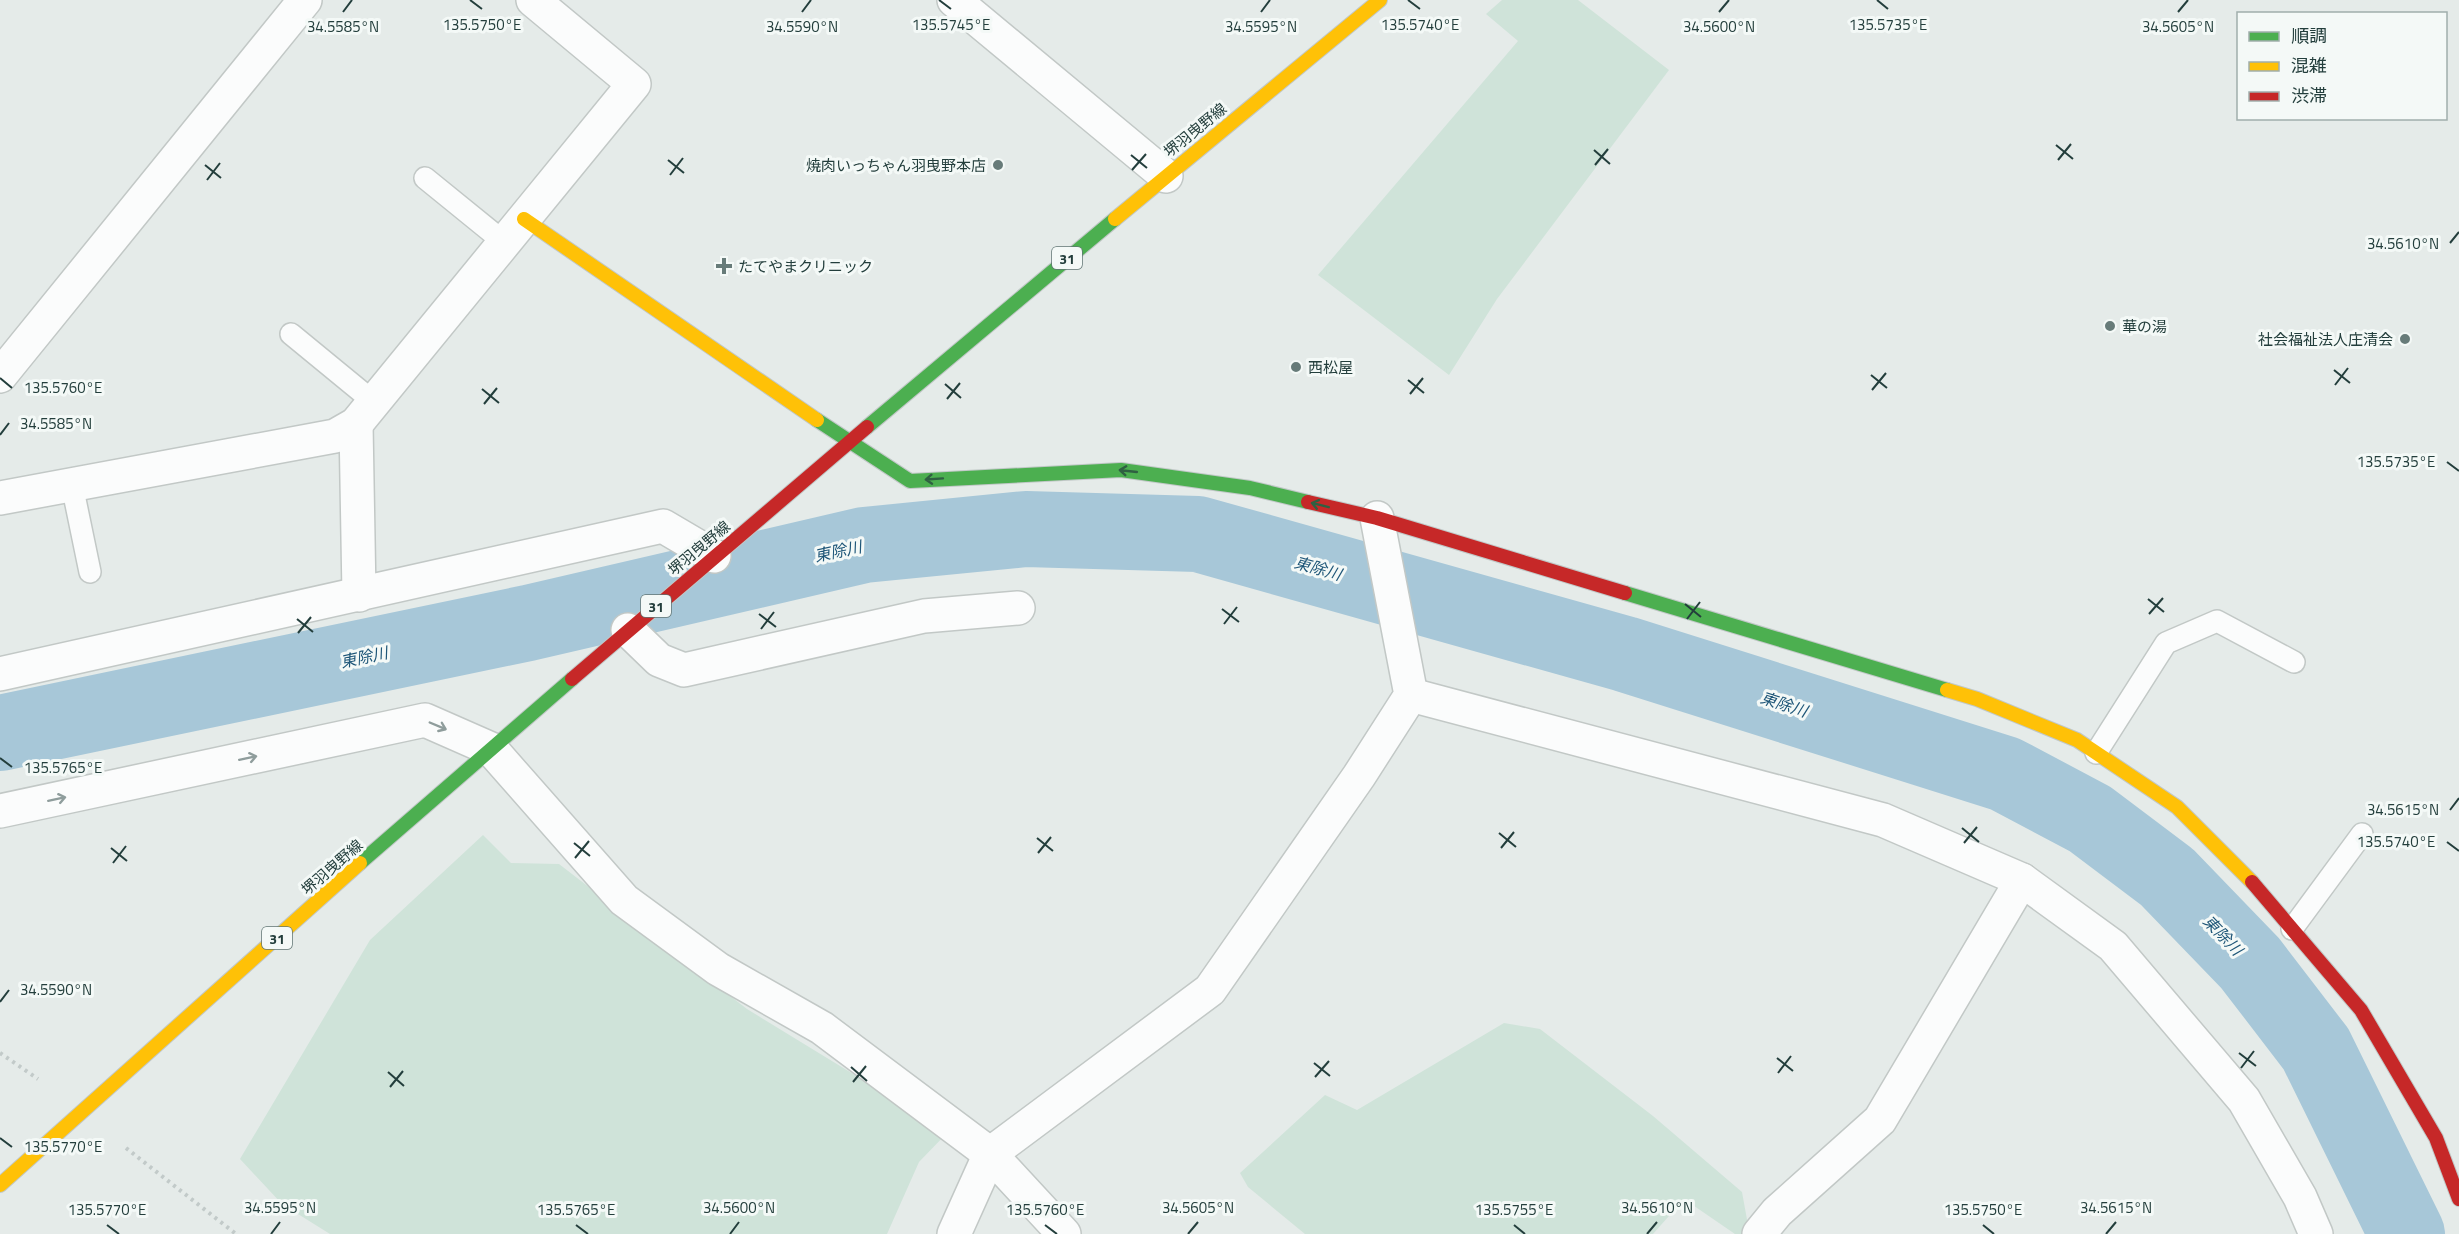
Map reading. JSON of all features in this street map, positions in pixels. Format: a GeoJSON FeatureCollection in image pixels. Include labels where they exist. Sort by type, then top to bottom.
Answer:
{"type":"FeatureCollection","features":[{"type":"Feature","properties":{"kind":"street"},"geometry":{"type":"LineString","coordinates":[[0,376],[305,0]]}},
{"type":"Feature","properties":{"kind":"street"},"geometry":{"type":"LineString","coordinates":[[0,498],[335,436],[365,413],[634,84],[533,0]]}},
{"type":"Feature","properties":{"kind":"street"},"geometry":{"type":"LineString","coordinates":[[954,0],[1166,176]]}},
{"type":"Feature","properties":{"kind":"street","name":"堺羽曳野線"},"geometry":{"type":"LineString","coordinates":[[0,1185],[491,749],[714,556],[1166,176],[1380,0]]}},
{"type":"Feature","properties":{"kind":"street"},"geometry":{"type":"LineString","coordinates":[[515,231],[910,481],[1121,470],[1250,488],[1377,519],[1977,699],[2077,740],[2177,807],[2261,891],[2361,1010],[2436,1138],[2459,1199]]}},
{"type":"Feature","properties":{"kind":"street"},"geometry":{"type":"LineString","coordinates":[[360,595],[365,413]]}},
{"type":"Feature","properties":{"kind":"street"},"geometry":{"type":"LineString","coordinates":[[954,1234],[990,1154],[1210,990],[1359,776],[1411,695],[1377,519]]}},
{"type":"Feature","properties":{"kind":"street"},"geometry":{"type":"LineString","coordinates":[[0,674],[663,526],[714,556]]}},
{"type":"Feature","properties":{"kind":"street"},"geometry":{"type":"LineString","coordinates":[[628,630],[659,660],[684,670],[924,616],[1018,608]]}},
{"type":"Feature","properties":{"kind":"street"},"geometry":{"type":"LineString","coordinates":[[1411,695],[1883,820],[2022,880],[2113,946],[2244,1100],[2300,1197],[2316,1234]]}},
{"type":"Feature","properties":{"kind":"street"},"geometry":{"type":"LineString","coordinates":[[0,811],[425,720],[491,749],[624,900],[718,969],[822,1028],[990,1154],[1064,1234]]}},
{"type":"Feature","properties":{"kind":"street"},"geometry":{"type":"LineString","coordinates":[[1759,1234],[1777,1212],[1880,1120],[2022,880]]}},
{"type":"Feature","properties":{"kind":"lane"},"geometry":{"type":"LineString","coordinates":[[425,178],[515,231]]}},
{"type":"Feature","properties":{"kind":"lane"},"geometry":{"type":"LineString","coordinates":[[291,334],[365,413]]}},
{"type":"Feature","properties":{"kind":"lane"},"geometry":{"type":"LineString","coordinates":[[72,485],[90,572]]}},
{"type":"Feature","properties":{"kind":"lane"},"geometry":{"type":"LineString","coordinates":[[2096,753],[2166,642],[2217,621],[2294,662]]}},
{"type":"Feature","properties":{"kind":"lane"},"geometry":{"type":"LineString","coordinates":[[2292,928],[2362,834]]}},
{"type":"Feature","properties":{"kind":"path"},"geometry":{"type":"LineString","coordinates":[[0,1053],[38,1079]]}},
{"type":"Feature","properties":{"kind":"path"},"geometry":{"type":"LineString","coordinates":[[126,1148],[236,1234]]}},
{"type":"Feature","properties":{"kind":"green space"},"geometry":{"type":"Polygon","coordinates":[[[1502,0],[1578,0],[1669,70],[1497,299],[1449,375],[1318,275],[1518,41],[1486,14],[1502,0]]]}},
{"type":"Feature","properties":{"kind":"green space"},"geometry":{"type":"Polygon","coordinates":[[[483,835],[511,863],[559,864],[747,1009],[948,1132],[919,1162],[887,1234],[330,1234],[282,1204],[240,1159],[370,940],[483,835]]]}},
{"type":"Feature","properties":{"kind":"green space"},"geometry":{"type":"Polygon","coordinates":[[[1504,1023],[1540,1029],[1653,1116],[1742,1192],[1748,1225],[1741,1234],[1735,1234],[1684,1199],[1653,1234],[1305,1234],[1248,1187],[1240,1173],[1325,1095],[1357,1110],[1504,1023]]]}},
{"type":"Feature","properties":{"kind":"waterway","name":"東除川"},"geometry":{"type":"LineString","coordinates":[[0,733],[528,623],[864,545],[1026,529],[1198,534],[1625,654],[2005,774],[2090,819],[2167,877],[2250,963],[2316,1049],[2407,1234]]}},
{"type":"Feature","properties":{"kind":"traffic: fast"},"geometry":{"type":"LineString","coordinates":[[867,427],[1115,219]]}},
{"type":"Feature","properties":{"kind":"traffic: fast"},"geometry":{"type":"LineString","coordinates":[[817,420],[910,481],[1121,470],[1250,488],[1308,502]]}},
{"type":"Feature","properties":{"kind":"traffic: fast"},"geometry":{"type":"LineString","coordinates":[[1625,593],[1947,690]]}},
{"type":"Feature","properties":{"kind":"traffic: fast"},"geometry":{"type":"LineString","coordinates":[[360,863],[572,679]]}},
{"type":"Feature","properties":{"kind":"traffic: slow"},"geometry":{"type":"LineString","coordinates":[[1115,219],[1380,0]]}},
{"type":"Feature","properties":{"kind":"traffic: slow"},"geometry":{"type":"LineString","coordinates":[[524,219],[817,420]]}},
{"type":"Feature","properties":{"kind":"traffic: slow"},"geometry":{"type":"LineString","coordinates":[[1947,690],[1977,699],[2077,740],[2177,807],[2252,882]]}},
{"type":"Feature","properties":{"kind":"traffic: slow"},"geometry":{"type":"LineString","coordinates":[[0,1185],[360,863]]}},
{"type":"Feature","properties":{"kind":"traffic: jam"},"geometry":{"type":"LineString","coordinates":[[572,679],[867,427]]}},
{"type":"Feature","properties":{"kind":"traffic: jam"},"geometry":{"type":"LineString","coordinates":[[1308,502],[1377,518],[1625,593]]}},
{"type":"Feature","properties":{"kind":"traffic: jam"},"geometry":{"type":"LineString","coordinates":[[2252,882],[2361,1010],[2436,1138],[2459,1199]]}},
{"type":"Feature","properties":{"kind":"place","name":"焼肉いっちゃん羽曳野本店"},"geometry":{"type":"Point","coordinates":[998,165]}},
{"type":"Feature","properties":{"kind":"place","name":"たてやまクリニック"},"geometry":{"type":"Point","coordinates":[724,266]}},
{"type":"Feature","properties":{"kind":"place","name":"華の湯"},"geometry":{"type":"Point","coordinates":[2110,326]}},
{"type":"Feature","properties":{"kind":"place","name":"社会福祉法人庄清会"},"geometry":{"type":"Point","coordinates":[2405,339]}},
{"type":"Feature","properties":{"kind":"place","name":"西松屋"},"geometry":{"type":"Point","coordinates":[1296,367]}}]}
